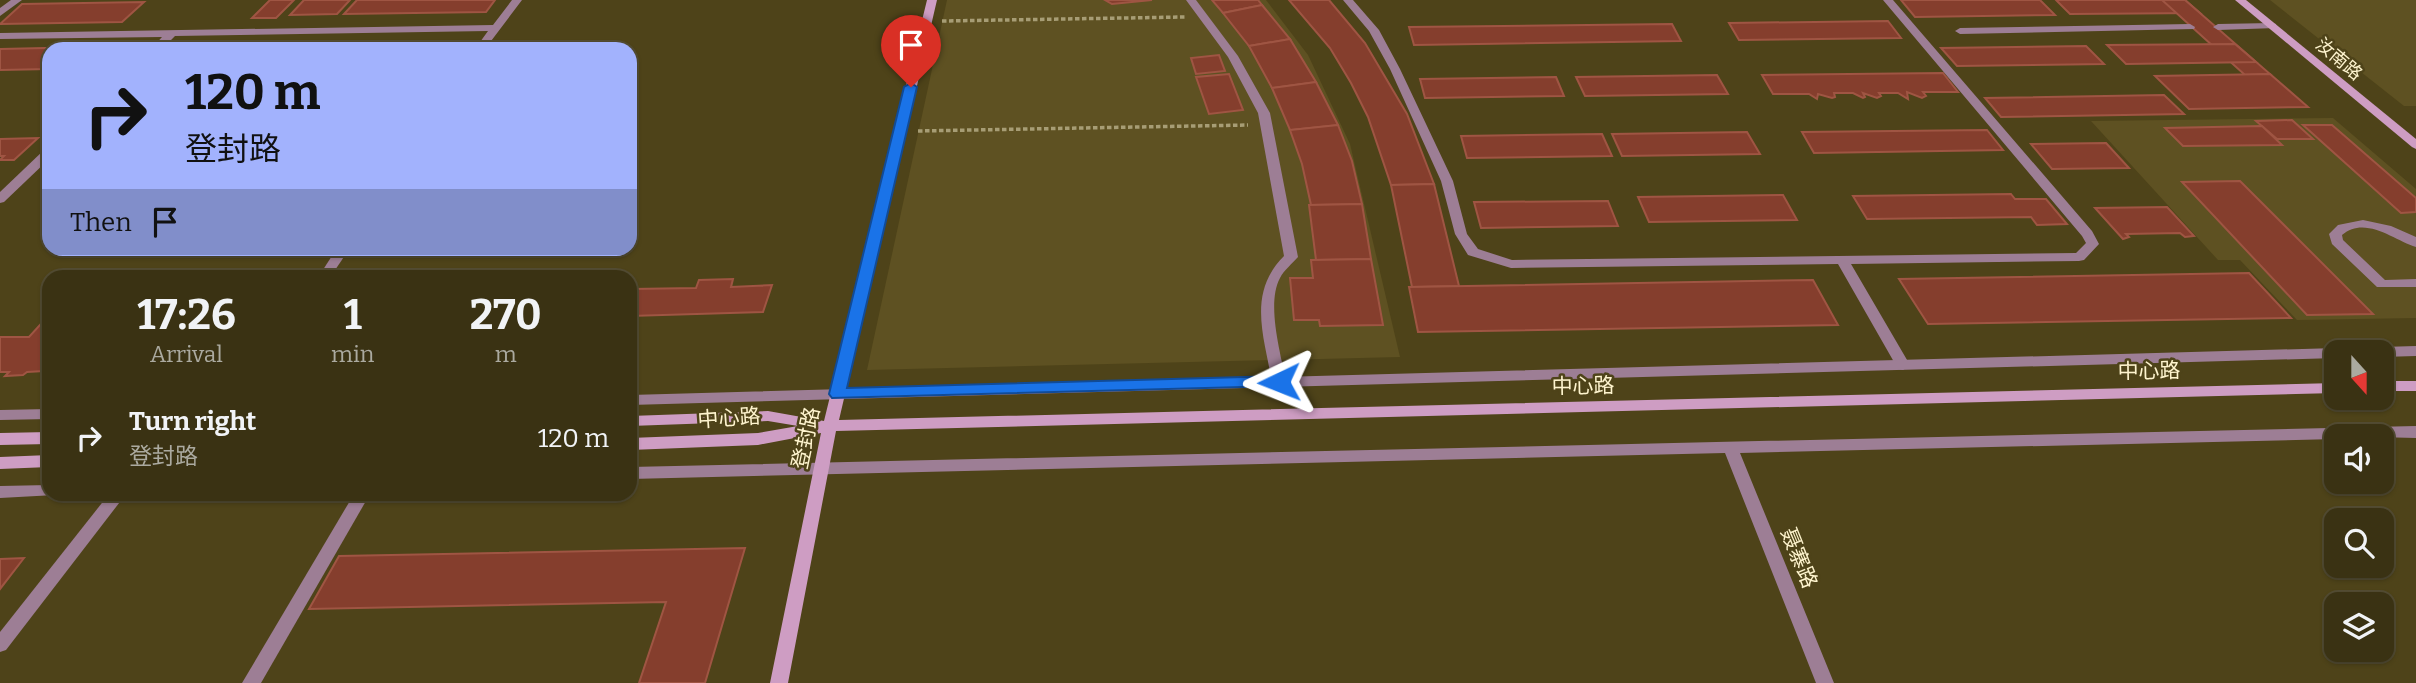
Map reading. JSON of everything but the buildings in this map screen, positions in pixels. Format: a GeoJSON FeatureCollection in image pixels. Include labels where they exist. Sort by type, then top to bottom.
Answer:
{"type":"FeatureCollection","features":[{"type":"Feature","properties":{"kind":"main road","name":"登封路"},"geometry":{"type":"LineString","coordinates":[[779,683],[837,394],[932,0]]}},
{"type":"Feature","properties":{"kind":"main road","name":"汝南路"},"geometry":{"type":"LineString","coordinates":[[2240,0],[2416,145]]}},
{"type":"Feature","properties":{"kind":"main road"},"geometry":{"type":"LineString","coordinates":[[2394,387],[2416,386]]}},
{"type":"Feature","properties":{"kind":"main road","name":"中心路"},"geometry":{"type":"LineString","coordinates":[[637,444],[758,439],[830,426],[2324,388]]}},
{"type":"Feature","properties":{"kind":"main road","name":"中心路"},"geometry":{"type":"LineString","coordinates":[[637,421],[768,416],[830,426]]}},
{"type":"Feature","properties":{"kind":"main road"},"geometry":{"type":"LineString","coordinates":[[0,439],[42,438]]}},
{"type":"Feature","properties":{"kind":"main road"},"geometry":{"type":"LineString","coordinates":[[0,463],[42,461]]}},
{"type":"Feature","properties":{"kind":"street"},"geometry":{"type":"LineString","coordinates":[[0,13],[17,0]]}},
{"type":"Feature","properties":{"kind":"street"},"geometry":{"type":"LineString","coordinates":[[485,42],[517,0]]}},
{"type":"Feature","properties":{"kind":"street"},"geometry":{"type":"LineString","coordinates":[[1191,0],[1252,87],[1267,125],[1291,257],[1277,272],[1270,285],[1268,300],[1279,382]]}},
{"type":"Feature","properties":{"kind":"street"},"geometry":{"type":"LineString","coordinates":[[1348,0],[1374,30],[1395,69],[1447,181],[1461,234],[1473,252],[1511,264],[2079,257],[2093,244],[1888,0]]}},
{"type":"Feature","properties":{"kind":"street"},"geometry":{"type":"LineString","coordinates":[[2218,27],[2272,26]]}},
{"type":"Feature","properties":{"kind":"street"},"geometry":{"type":"LineString","coordinates":[[1959,31],[2190,27]]}},
{"type":"Feature","properties":{"kind":"street"},"geometry":{"type":"LineString","coordinates":[[0,36],[495,28]]}},
{"type":"Feature","properties":{"kind":"street"},"geometry":{"type":"LineString","coordinates":[[163,42],[172,33]]}},
{"type":"Feature","properties":{"kind":"street"},"geometry":{"type":"LineString","coordinates":[[0,199],[42,159]]}},
{"type":"Feature","properties":{"kind":"street"},"geometry":{"type":"LineString","coordinates":[[2416,243],[2402,233],[2381,225],[2344,226],[2335,234],[2337,241],[2382,284],[2416,283]]}},
{"type":"Feature","properties":{"kind":"street"},"geometry":{"type":"LineString","coordinates":[[1842,260],[1903,365]]}},
{"type":"Feature","properties":{"kind":"street"},"geometry":{"type":"LineString","coordinates":[[2394,352],[2416,351]]}},
{"type":"Feature","properties":{"kind":"street"},"geometry":{"type":"LineString","coordinates":[[637,400],[2324,353]]}},
{"type":"Feature","properties":{"kind":"street"},"geometry":{"type":"LineString","coordinates":[[0,415],[42,414]]}},
{"type":"Feature","properties":{"kind":"street"},"geometry":{"type":"LineString","coordinates":[[637,472],[2416,432]]}},
{"type":"Feature","properties":{"kind":"street","name":"聂寨路"},"geometry":{"type":"LineString","coordinates":[[1731,449],[1825,683]]}},
{"type":"Feature","properties":{"kind":"street"},"geometry":{"type":"LineString","coordinates":[[0,492],[42,491]]}},
{"type":"Feature","properties":{"kind":"street"},"geometry":{"type":"LineString","coordinates":[[0,645],[113,501]]}},
{"type":"Feature","properties":{"kind":"street"},"geometry":{"type":"LineString","coordinates":[[251,683],[358,501]]}},
{"type":"Feature","properties":{"kind":"path"},"geometry":{"type":"LineString","coordinates":[[927,21],[1204,16]]}},
{"type":"Feature","properties":{"kind":"path"},"geometry":{"type":"LineString","coordinates":[[899,131],[1267,125]]}},
{"type":"Feature","properties":{"kind":"shaded area"},"geometry":{"type":"Polygon","coordinates":[[[947,0],[1266,0],[1308,55],[1350,144],[1400,357],[867,370],[947,0]]]}},
{"type":"Feature","properties":{"kind":"shaded area"},"geometry":{"type":"Polygon","coordinates":[[[2270,0],[2416,0],[2416,106],[2404,106],[2270,0]]]}},
{"type":"Feature","properties":{"kind":"shaded area"},"geometry":{"type":"Polygon","coordinates":[[[2333,118],[2416,189],[2416,318],[2297,320],[2240,260],[2218,260],[2091,121],[2333,118]]]}},
{"type":"Feature","properties":{"kind":"route"},"geometry":{"type":"LineString","coordinates":[[911,87],[837,394],[1279,382]]}}]}
